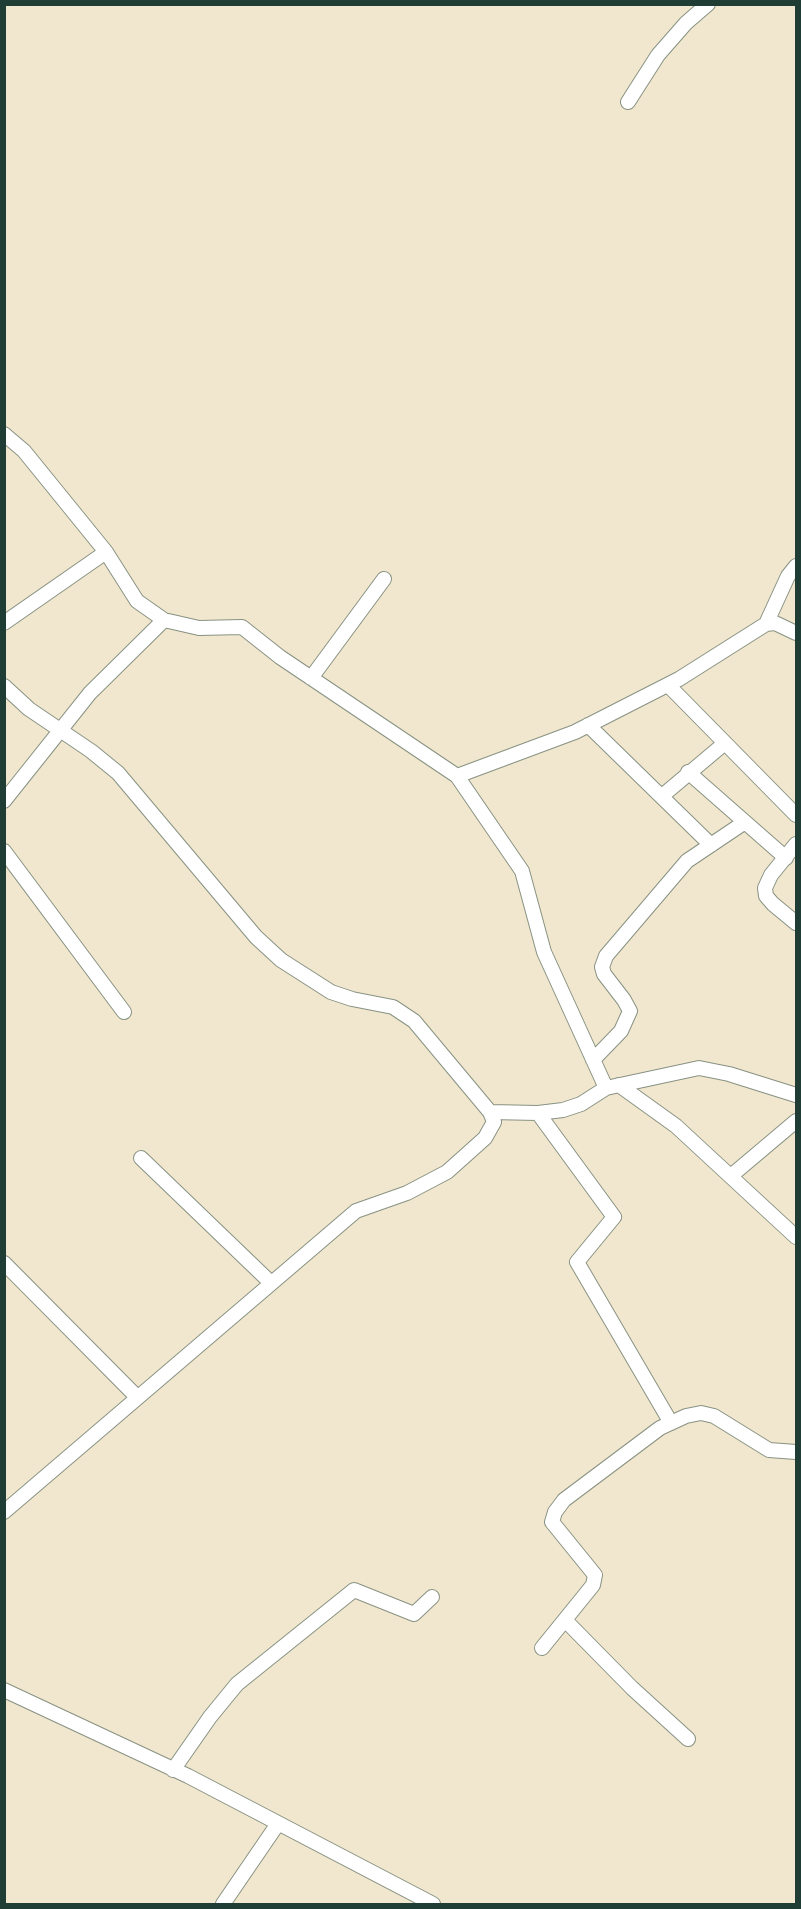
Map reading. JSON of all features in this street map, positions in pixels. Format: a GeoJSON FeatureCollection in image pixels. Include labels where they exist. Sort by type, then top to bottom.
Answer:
{"type":"FeatureCollection","features":[{"type":"Feature","properties":{"kind":"street"},"geometry":{"type":"LineString","coordinates":[[628,102],[658,55],[686,23],[708,4]]}},
{"type":"Feature","properties":{"kind":"street"},"geometry":{"type":"LineString","coordinates":[[4,434],[24,451],[106,552],[137,601],[164,620],[199,628],[242,627],[311,678],[457,776],[522,871],[544,952],[593,1060],[613,1087],[676,1126],[732,1175],[796,1237]]}},
{"type":"Feature","properties":{"kind":"street"},"geometry":{"type":"LineString","coordinates":[[4,623],[106,552]]}},
{"type":"Feature","properties":{"kind":"street"},"geometry":{"type":"LineString","coordinates":[[766,624],[788,576],[796,566]]}},
{"type":"Feature","properties":{"kind":"street"},"geometry":{"type":"LineString","coordinates":[[311,678],[384,579]]}},
{"type":"Feature","properties":{"kind":"street"},"geometry":{"type":"LineString","coordinates":[[4,801],[61,733],[90,693],[164,620]]}},
{"type":"Feature","properties":{"kind":"street"},"geometry":{"type":"LineString","coordinates":[[457,776],[588,725],[668,685],[766,624],[775,623],[796,633]]}},
{"type":"Feature","properties":{"kind":"street"},"geometry":{"type":"LineString","coordinates":[[668,685],[796,815]]}},
{"type":"Feature","properties":{"kind":"street"},"geometry":{"type":"LineString","coordinates":[[4,686],[29,709],[61,733],[91,751],[118,773],[256,938],[281,960],[332,992],[352,999],[393,1007],[404,1013],[441,1051],[460,1079],[490,1112],[494,1122],[491,1131],[447,1172],[408,1193],[356,1211],[137,1397],[46,1480],[4,1512]]}},
{"type":"Feature","properties":{"kind":"street"},"geometry":{"type":"LineString","coordinates":[[588,725],[711,845]]}},
{"type":"Feature","properties":{"kind":"street"},"geometry":{"type":"LineString","coordinates":[[662,795],[725,742]]}},
{"type":"Feature","properties":{"kind":"street"},"geometry":{"type":"LineString","coordinates":[[688,772],[786,858]]}},
{"type":"Feature","properties":{"kind":"street"},"geometry":{"type":"LineString","coordinates":[[593,1060],[621,1031],[630,1011],[604,974],[602,967],[606,956],[687,861],[745,822]]}},
{"type":"Feature","properties":{"kind":"street"},"geometry":{"type":"LineString","coordinates":[[796,844],[771,875],[765,888],[766,896],[796,923]]}},
{"type":"Feature","properties":{"kind":"street"},"geometry":{"type":"LineString","coordinates":[[4,851],[124,1012]]}},
{"type":"Feature","properties":{"kind":"street"},"geometry":{"type":"LineString","coordinates":[[490,1112],[538,1113],[581,1104],[613,1087],[699,1068],[729,1074],[796,1095]]}},
{"type":"Feature","properties":{"kind":"street"},"geometry":{"type":"LineString","coordinates":[[538,1113],[614,1217],[577,1262],[671,1423]]}},
{"type":"Feature","properties":{"kind":"street"},"geometry":{"type":"LineString","coordinates":[[732,1175],[796,1121]]}},
{"type":"Feature","properties":{"kind":"street"},"geometry":{"type":"LineString","coordinates":[[141,1158],[270,1282]]}},
{"type":"Feature","properties":{"kind":"street"},"geometry":{"type":"LineString","coordinates":[[4,1263],[137,1397]]}},
{"type":"Feature","properties":{"kind":"street"},"geometry":{"type":"LineString","coordinates":[[542,1648],[593,1585],[595,1575],[552,1522],[555,1512],[564,1500],[660,1428],[701,1413],[714,1416],[769,1450],[796,1452]]}},
{"type":"Feature","properties":{"kind":"street"},"geometry":{"type":"LineString","coordinates":[[173,1770],[210,1717],[237,1684],[354,1590],[414,1614],[432,1597]]}},
{"type":"Feature","properties":{"kind":"street"},"geometry":{"type":"LineString","coordinates":[[565,1620],[632,1688],[688,1739]]}},
{"type":"Feature","properties":{"kind":"street"},"geometry":{"type":"LineString","coordinates":[[4,1690],[173,1770],[433,1905]]}},
{"type":"Feature","properties":{"kind":"street"},"geometry":{"type":"LineString","coordinates":[[224,1904],[277,1825]]}}]}
